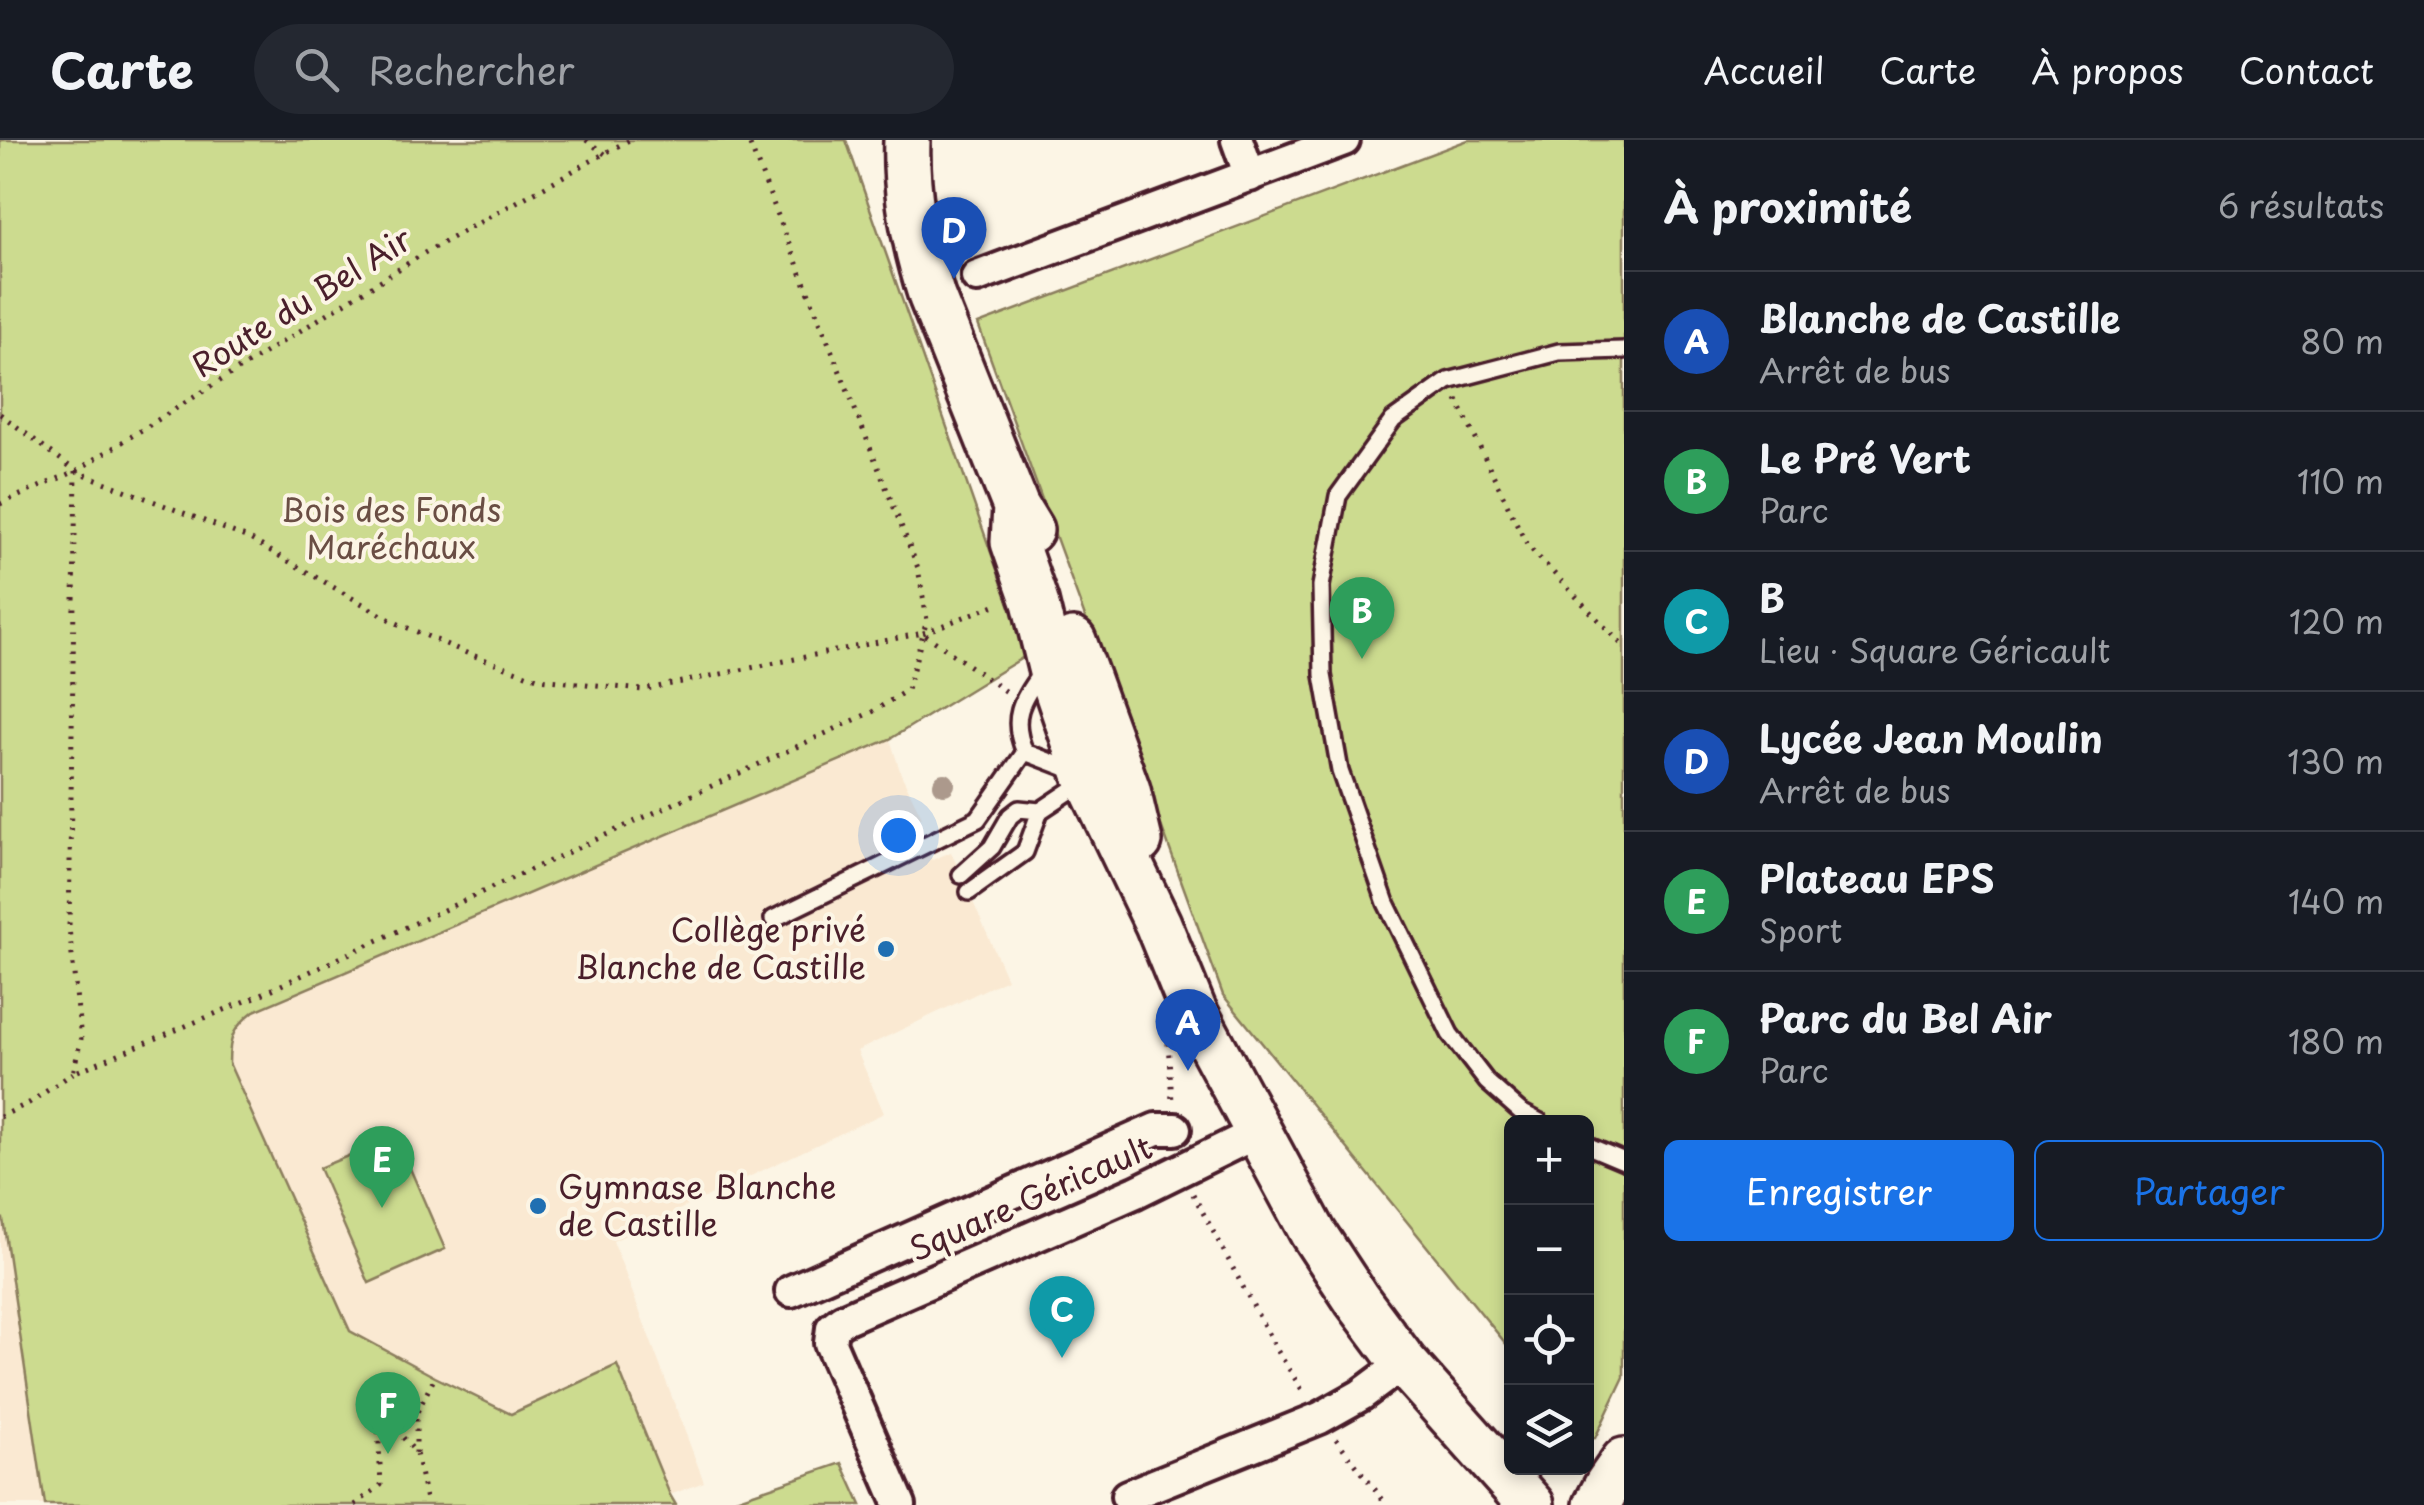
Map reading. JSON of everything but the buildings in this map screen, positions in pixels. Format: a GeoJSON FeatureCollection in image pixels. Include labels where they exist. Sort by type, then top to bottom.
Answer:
{"type":"FeatureCollection","features":[{"type":"Feature","properties":{"kind":"street"},"geometry":{"type":"LineString","coordinates":[[907,140],[911,214],[921,263],[1016,507],[1056,593],[1102,785]]}},
{"type":"Feature","properties":{"kind":"street"},"geometry":{"type":"LineString","coordinates":[[1237,140],[1250,176]]}},
{"type":"Feature","properties":{"kind":"street"},"geometry":{"type":"LineString","coordinates":[[976,278],[1344,140]]}},
{"type":"Feature","properties":{"kind":"street"},"geometry":{"type":"LineString","coordinates":[[1016,507],[1014,542],[1050,660],[1193,1010],[1313,1233],[1357,1300],[1404,1363],[1531,1505]]}},
{"type":"Feature","properties":{"kind":"street"},"geometry":{"type":"LineString","coordinates":[[791,1291],[1156,1129],[1175,1129]]}},
{"type":"Feature","properties":{"kind":"street","name":"Square Géricault"},"geometry":{"type":"LineString","coordinates":[[900,1505],[830,1342],[832,1328],[842,1320],[1136,1192],[1258,1132]]}},
{"type":"Feature","properties":{"kind":"street"},"geometry":{"type":"LineString","coordinates":[[1127,1496],[1320,1418],[1361,1395],[1404,1363]]}},
{"type":"Feature","properties":{"kind":"street"},"geometry":{"type":"LineString","coordinates":[[1597,1505],[1624,1462]]}},
{"type":"Feature","properties":{"kind":"lane"},"geometry":{"type":"LineString","coordinates":[[1527,1115],[1487,1082],[1450,1034],[1386,903],[1340,771],[1322,675],[1321,586],[1338,496],[1393,420],[1448,380],[1560,352],[1624,350]]}},
{"type":"Feature","properties":{"kind":"lane"},"geometry":{"type":"LineString","coordinates":[[1050,660],[1020,702],[1017,734],[1026,752],[1102,785]]}},
{"type":"Feature","properties":{"kind":"lane"},"geometry":{"type":"LineString","coordinates":[[774,919],[978,820],[1026,752]]}},
{"type":"Feature","properties":{"kind":"lane"},"geometry":{"type":"LineString","coordinates":[[969,892],[1026,852],[1040,811],[1070,791],[1102,785]]}},
{"type":"Feature","properties":{"kind":"lane"},"geometry":{"type":"LineString","coordinates":[[961,875],[992,847],[1010,816],[1019,809],[1040,811]]}},
{"type":"Feature","properties":{"kind":"lane"},"geometry":{"type":"LineString","coordinates":[[1594,1148],[1624,1161]]}},
{"type":"Feature","properties":{"kind":"path"},"geometry":{"type":"LineString","coordinates":[[586,140],[605,154]]}},
{"type":"Feature","properties":{"kind":"path","name":"Route du Bel Air"},"geometry":{"type":"LineString","coordinates":[[0,504],[76,470],[426,252],[629,140]]}},
{"type":"Feature","properties":{"kind":"path"},"geometry":{"type":"LineString","coordinates":[[0,1117],[73,1073],[253,998],[874,710],[907,690],[928,620],[918,568],[748,140]]}},
{"type":"Feature","properties":{"kind":"path"},"geometry":{"type":"LineString","coordinates":[[1448,380],[1527,546],[1624,647]]}},
{"type":"Feature","properties":{"kind":"path"},"geometry":{"type":"LineString","coordinates":[[0,414],[76,470],[248,538],[394,622],[540,679],[642,690],[923,634],[1031,591]]}},
{"type":"Feature","properties":{"kind":"path"},"geometry":{"type":"LineString","coordinates":[[73,1073],[81,1039],[69,928],[76,470]]}},
{"type":"Feature","properties":{"kind":"path"},"geometry":{"type":"LineString","coordinates":[[923,634],[1020,702]]}},
{"type":"Feature","properties":{"kind":"path"},"geometry":{"type":"LineString","coordinates":[[1167,1027],[1175,1129]]}},
{"type":"Feature","properties":{"kind":"path"},"geometry":{"type":"LineString","coordinates":[[1180,1171],[1277,1350],[1320,1418],[1387,1505]]}},
{"type":"Feature","properties":{"kind":"path"},"geometry":{"type":"LineString","coordinates":[[426,1505],[416,1453],[416,1414],[434,1377]]}},
{"type":"Feature","properties":{"kind":"path"},"geometry":{"type":"LineString","coordinates":[[356,1505],[381,1484],[378,1424],[391,1424],[416,1453]]}},
{"type":"Feature","properties":{"kind":"shaded area"},"geometry":{"type":"Polygon","coordinates":[[[890,739],[901,774],[922,817],[915,821],[932,860],[951,852],[1007,979],[857,1051],[884,1113],[613,1241],[704,1482],[670,1495],[617,1366],[511,1414],[350,1331],[229,1063],[229,1044],[238,1025],[254,1011],[890,739]]]}},
{"type":"Feature","properties":{"kind":"shaded area"},"geometry":{"type":"Polygon","coordinates":[[[3,1219],[45,1505],[0,1505],[3,1219]]]}},
{"type":"Feature","properties":{"kind":"green space","name":"Bois des Fonds Maréchaux"},"geometry":{"type":"Polygon","coordinates":[[[0,140],[846,140],[1027,655],[890,739],[254,1011],[237,1027],[230,1046],[229,1063],[350,1331],[511,1414],[617,1365],[676,1505],[45,1505],[3,1219],[0,1220],[0,140]]]}},
{"type":"Feature","properties":{"kind":"green space"},"geometry":{"type":"Polygon","coordinates":[[[1468,140],[1624,140],[1624,1377],[1595,1438],[1594,1115],[1504,1115],[1504,1341],[1223,995],[978,324],[1468,140]]]}},
{"type":"Feature","properties":{"kind":"green space"},"geometry":{"type":"Polygon","coordinates":[[[396,1136],[445,1249],[369,1283],[319,1168],[396,1136]]]}},
{"type":"Feature","properties":{"kind":"green space"},"geometry":{"type":"Polygon","coordinates":[[[842,1463],[861,1505],[718,1505],[842,1463]]]}},
{"type":"Feature","properties":{"kind":"place","name":"Lycée Jean Moulin"},"geometry":{"type":"Point","coordinates":[954,279]}},
{"type":"Feature","properties":{"kind":"place","name":"Le Pré Vert"},"geometry":{"type":"Point","coordinates":[1362,659]}},
{"type":"Feature","properties":{"kind":"place","name":"Collège privé Blanche de Castille"},"geometry":{"type":"Point","coordinates":[886,949]}},
{"type":"Feature","properties":{"kind":"place","name":"Blanche de Castille"},"geometry":{"type":"Point","coordinates":[1188,1071]}},
{"type":"Feature","properties":{"kind":"place","name":"Gymnase Blanche de Castille"},"geometry":{"type":"Point","coordinates":[538,1206]}},
{"type":"Feature","properties":{"kind":"place","name":"Plateau EPS"},"geometry":{"type":"Point","coordinates":[382,1208]}},
{"type":"Feature","properties":{"kind":"place","name":"B"},"geometry":{"type":"Point","coordinates":[1062,1358]}},
{"type":"Feature","properties":{"kind":"place","name":"Parc du Bel Air"},"geometry":{"type":"Point","coordinates":[388,1454]}}]}
